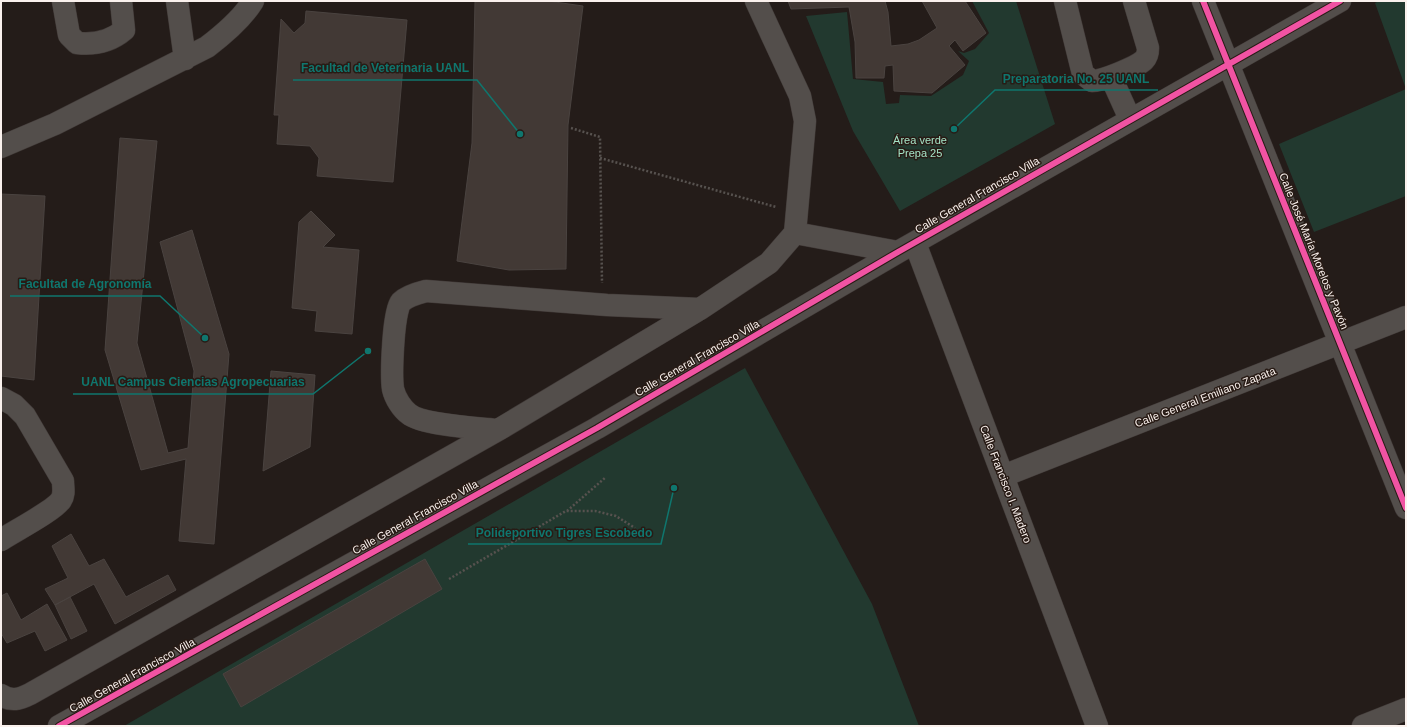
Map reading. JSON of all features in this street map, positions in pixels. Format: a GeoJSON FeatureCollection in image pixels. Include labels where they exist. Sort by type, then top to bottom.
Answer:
{"type":"FeatureCollection","features":[{"type":"Feature","properties":{"kind":"street"},"geometry":{"type":"LineString","coordinates":[[63,1],[69,35],[77,43],[91,44],[102,43],[118,35],[124,30],[121,1]]}},
{"type":"Feature","properties":{"kind":"street"},"geometry":{"type":"LineString","coordinates":[[177,1],[184,59]]}},
{"type":"Feature","properties":{"kind":"street"},"geometry":{"type":"LineString","coordinates":[[1,147],[55,124],[207,46],[225,33],[249,9],[253,1]]}},
{"type":"Feature","properties":{"kind":"street"},"geometry":{"type":"LineString","coordinates":[[1,694],[12,700],[30,694],[498,430],[700,309],[769,263],[796,233],[805,120],[800,96],[756,1]]}},
{"type":"Feature","properties":{"kind":"street"},"geometry":{"type":"LineString","coordinates":[[1065,1],[1083,74],[1092,81],[1110,77],[1139,64],[1144,60],[1148,48],[1134,1]]}},
{"type":"Feature","properties":{"kind":"street","name":"Calle José María Morelos y Pavón"},"geometry":{"type":"LineString","coordinates":[[1203,1],[1406,508]]}},
{"type":"Feature","properties":{"kind":"street","name":"Calle General Francisco Villa"},"geometry":{"type":"LineString","coordinates":[[59,726],[596,428],[906,247],[1340,1]]}},
{"type":"Feature","properties":{"kind":"street"},"geometry":{"type":"LineString","coordinates":[[1110,77],[1130,119]]}},
{"type":"Feature","properties":{"kind":"street"},"geometry":{"type":"LineString","coordinates":[[796,233],[906,247]]}},
{"type":"Feature","properties":{"kind":"street","name":"Calle Francisco I. Madero"},"geometry":{"type":"LineString","coordinates":[[906,247],[1003,476],[1097,726]]}},
{"type":"Feature","properties":{"kind":"street"},"geometry":{"type":"LineString","coordinates":[[498,430],[423,421],[408,414],[401,405],[393,389],[393,355],[397,310],[401,302],[413,295],[426,291],[607,305],[700,309]]}},
{"type":"Feature","properties":{"kind":"street","name":"Calle General Emiliano Zapata"},"geometry":{"type":"LineString","coordinates":[[1003,476],[1406,317]]}},
{"type":"Feature","properties":{"kind":"street"},"geometry":{"type":"LineString","coordinates":[[1,398],[14,405],[25,416],[63,481],[64,492],[61,501],[1,540]]}},
{"type":"Feature","properties":{"kind":"street"},"geometry":{"type":"LineString","coordinates":[[1363,726],[1406,709]]}},
{"type":"Feature","properties":{"kind":"path"},"geometry":{"type":"LineString","coordinates":[[571,128],[600,137],[602,287]]}},
{"type":"Feature","properties":{"kind":"path"},"geometry":{"type":"LineString","coordinates":[[600,158],[777,207]]}},
{"type":"Feature","properties":{"kind":"path"},"geometry":{"type":"LineString","coordinates":[[449,579],[566,511],[606,477]]}},
{"type":"Feature","properties":{"kind":"path"},"geometry":{"type":"LineString","coordinates":[[566,511],[595,511],[616,516],[635,528]]}},
{"type":"Feature","properties":{"kind":"green space","name":"Área verde Prepa 25"},"geometry":{"type":"Polygon","coordinates":[[[972,1],[1016,1],[1055,124],[900,211],[853,131],[806,16],[847,12],[853,79],[883,82],[886,104],[899,103],[900,95],[931,96],[963,75],[969,61],[958,51],[964,53],[975,49],[989,33],[972,1]]]}},
{"type":"Feature","properties":{"kind":"green space"},"geometry":{"type":"Polygon","coordinates":[[[1379,1],[1406,1],[1406,89],[1375,3],[1379,1]]]}},
{"type":"Feature","properties":{"kind":"green space"},"geometry":{"type":"Polygon","coordinates":[[[1406,89],[1406,196],[1314,232],[1279,144],[1406,89]]]}},
{"type":"Feature","properties":{"kind":"green space"},"geometry":{"type":"Polygon","coordinates":[[[745,368],[872,604],[919,726],[124,726],[745,368]]]}},
{"type":"Feature","properties":{"kind":"building"},"geometry":{"type":"Polygon","coordinates":[[[475,1],[548,1],[583,6],[568,125],[566,269],[509,270],[457,261],[472,143],[475,1]]]}},
{"type":"Feature","properties":{"kind":"building"},"geometry":{"type":"Polygon","coordinates":[[[788,1],[885,1],[888,12],[891,46],[908,44],[919,40],[937,28],[922,1],[965,1],[986,33],[963,51],[955,40],[949,46],[965,65],[932,93],[894,91],[893,65],[885,66],[884,78],[856,78],[855,42],[849,7],[791,9],[788,1]]]}},
{"type":"Feature","properties":{"kind":"building"},"geometry":{"type":"Polygon","coordinates":[[[306,11],[407,20],[393,182],[317,176],[319,158],[310,146],[277,144],[279,115],[274,115],[281,19],[294,33],[305,23],[306,11]]]}},
{"type":"Feature","properties":{"kind":"building"},"geometry":{"type":"Polygon","coordinates":[[[120,138],[157,141],[137,343],[168,453],[188,448],[194,371],[160,242],[192,230],[229,354],[214,544],[179,541],[186,459],[141,470],[105,350],[120,138]]]}},
{"type":"Feature","properties":{"kind":"building"},"geometry":{"type":"Polygon","coordinates":[[[1,194],[45,196],[34,380],[1,376],[1,194]]]}},
{"type":"Feature","properties":{"kind":"building"},"geometry":{"type":"Polygon","coordinates":[[[311,211],[335,235],[323,247],[359,250],[352,334],[315,331],[317,311],[292,308],[299,222],[311,211]]]}},
{"type":"Feature","properties":{"kind":"building"},"geometry":{"type":"Polygon","coordinates":[[[271,371],[315,375],[310,447],[263,471],[271,371]]]}},
{"type":"Feature","properties":{"kind":"building"},"geometry":{"type":"Polygon","coordinates":[[[71,534],[89,566],[104,559],[126,597],[168,575],[176,590],[115,624],[94,584],[55,605],[45,589],[68,578],[52,546],[71,534]]]}},
{"type":"Feature","properties":{"kind":"building"},"geometry":{"type":"Polygon","coordinates":[[[425,559],[442,589],[241,707],[223,674],[425,559]]]}},
{"type":"Feature","properties":{"kind":"building"},"geometry":{"type":"Polygon","coordinates":[[[7,593],[21,620],[47,604],[67,640],[45,651],[35,631],[7,643],[1,633],[1,596],[7,593]]]}},
{"type":"Feature","properties":{"kind":"building"},"geometry":{"type":"Polygon","coordinates":[[[70,597],[87,631],[71,639],[55,605],[70,597]]]}},
{"type":"Feature","properties":{"kind":"cycle path"},"geometry":{"type":"LineString","coordinates":[[1203,1],[1406,508]]}},
{"type":"Feature","properties":{"kind":"cycle path"},"geometry":{"type":"LineString","coordinates":[[59,726],[597,428],[898,252],[1340,1]]}},
{"type":"Feature","properties":{"kind":"place","name":"Preparatoria No. 25 UANL"},"geometry":{"type":"Point","coordinates":[954,129]}},
{"type":"Feature","properties":{"kind":"place","name":"Facultad de Veterinaria UANL"},"geometry":{"type":"Point","coordinates":[520,134]}},
{"type":"Feature","properties":{"kind":"place","name":"Facultad de Agronomía"},"geometry":{"type":"Point","coordinates":[205,338]}},
{"type":"Feature","properties":{"kind":"place","name":"UANL Campus Ciencias Agropecuarias"},"geometry":{"type":"Point","coordinates":[368,351]}},
{"type":"Feature","properties":{"kind":"place","name":"Polideportivo Tigres Escobedo"},"geometry":{"type":"Point","coordinates":[674,488]}}]}
